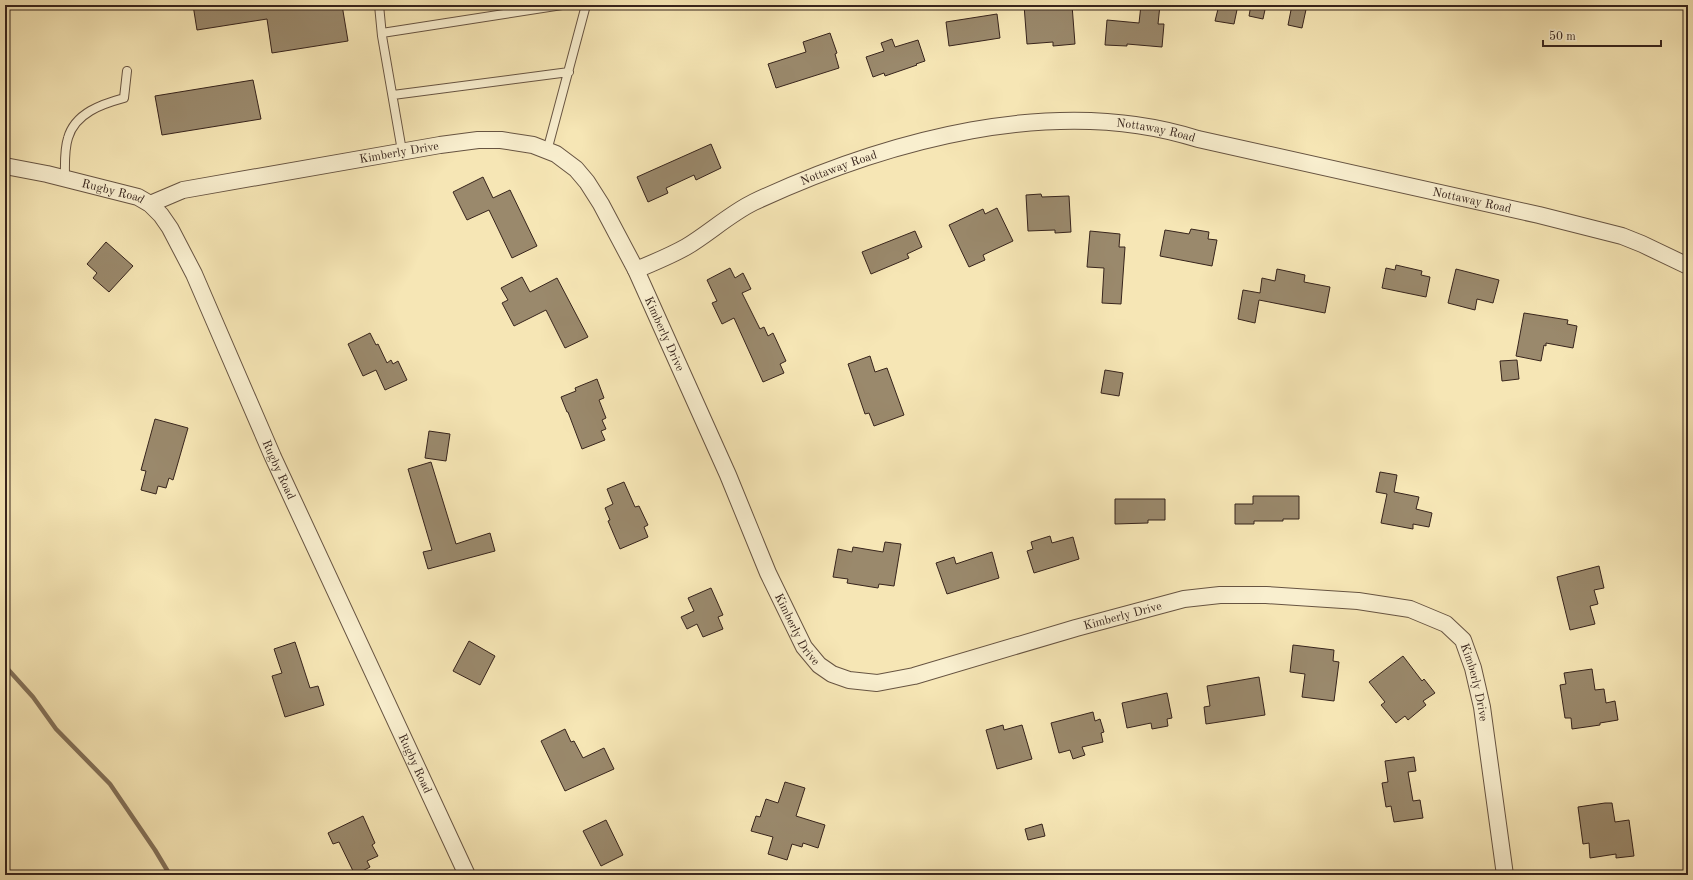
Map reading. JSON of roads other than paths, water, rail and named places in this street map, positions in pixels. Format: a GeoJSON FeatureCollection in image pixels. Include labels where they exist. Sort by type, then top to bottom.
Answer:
{"type":"FeatureCollection","features":[{"type":"Feature","properties":{"kind":"street","name":"Nottaway Road"},"geometry":{"type":"LineString","coordinates":[[636,270],[685,248],[752,203],[848,164],[885,151],[920,142],[1035,122],[1059,121],[1156,127],[1198,139],[1622,236],[1688,266]]}},
{"type":"Feature","properties":{"kind":"street","name":"Kimberly Drive"},"geometry":{"type":"LineString","coordinates":[[150,204],[183,190],[478,140],[501,140],[533,145],[556,154],[576,169],[587,182],[601,204],[636,270],[728,475],[768,574],[804,647],[819,665],[832,674],[849,680],[877,683],[914,676],[1069,630],[1176,601],[1220,595],[1266,595],[1358,601],[1410,610],[1446,624],[1463,640],[1482,707],[1505,875]]}},
{"type":"Feature","properties":{"kind":"street","name":"Rugby Road"},"geometry":{"type":"LineString","coordinates":[[5,166],[65,178],[138,197],[150,204],[161,215],[170,228],[194,274],[274,457],[466,875]]}},
{"type":"Feature","properties":{"kind":"lane"},"geometry":{"type":"LineString","coordinates":[[379,5],[382,33],[402,152]]}},
{"type":"Feature","properties":{"kind":"lane"},"geometry":{"type":"LineString","coordinates":[[382,33],[562,5]]}},
{"type":"Feature","properties":{"kind":"lane"},"geometry":{"type":"LineString","coordinates":[[548,151],[586,5]]}},
{"type":"Feature","properties":{"kind":"lane"},"geometry":{"type":"LineString","coordinates":[[65,178],[68,137],[79,119],[102,104],[124,98],[127,71]]}},
{"type":"Feature","properties":{"kind":"lane"},"geometry":{"type":"LineString","coordinates":[[393,95],[569,72]]}},
{"type":"Feature","properties":{"kind":"waterway"},"geometry":{"type":"LineString","coordinates":[[5,666],[33,697],[56,729],[110,784],[155,850],[170,875]]}}]}
